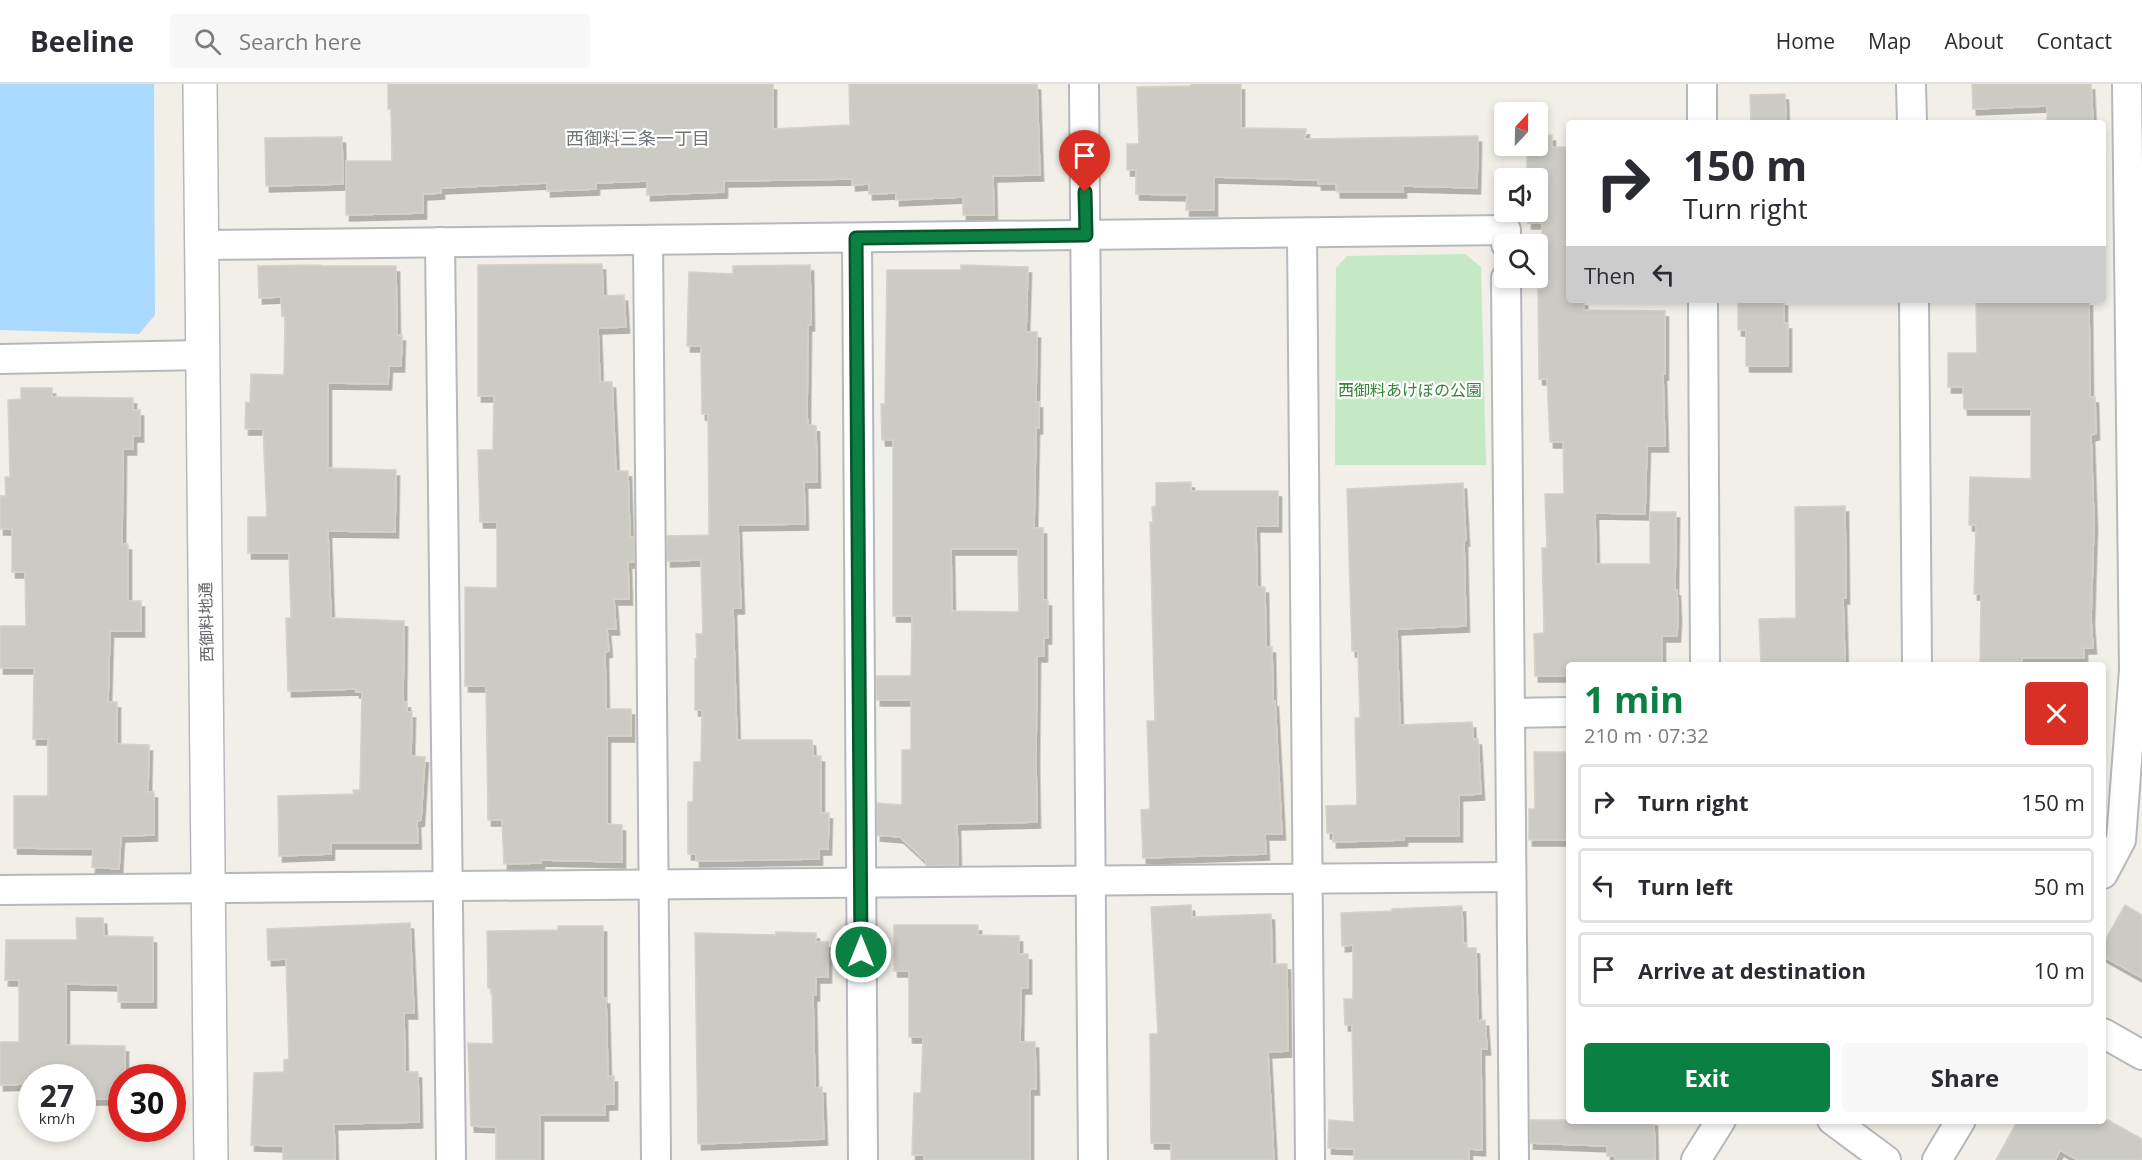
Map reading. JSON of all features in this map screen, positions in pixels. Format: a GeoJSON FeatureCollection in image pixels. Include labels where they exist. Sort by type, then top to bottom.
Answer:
{"type":"FeatureCollection","features":[{"type":"Feature","properties":{"kind":"street","name":"西御料地通"},"geometry":{"type":"LineString","coordinates":[[200,84],[211,1160]]}},
{"type":"Feature","properties":{"kind":"street"},"geometry":{"type":"LineString","coordinates":[[1084,84],[1093,1160]]}},
{"type":"Feature","properties":{"kind":"street"},"geometry":{"type":"LineString","coordinates":[[1702,84],[1702,120]]}},
{"type":"Feature","properties":{"kind":"street"},"geometry":{"type":"LineString","coordinates":[[1911,84],[1912,120]]}},
{"type":"Feature","properties":{"kind":"street"},"geometry":{"type":"LineString","coordinates":[[2106,868],[2121,840],[2138,670],[2127,84]]}},
{"type":"Feature","properties":{"kind":"street"},"geometry":{"type":"LineString","coordinates":[[202,245],[1506,230],[1506,234]]}},
{"type":"Feature","properties":{"kind":"street"},"geometry":{"type":"LineString","coordinates":[[1302,233],[1310,1160]]}},
{"type":"Feature","properties":{"kind":"street"},"geometry":{"type":"LineString","coordinates":[[856,238],[863,1160]]}},
{"type":"Feature","properties":{"kind":"street"},"geometry":{"type":"LineString","coordinates":[[648,240],[656,1160]]}},
{"type":"Feature","properties":{"kind":"street"},"geometry":{"type":"LineString","coordinates":[[440,242],[451,1160]]}},
{"type":"Feature","properties":{"kind":"street"},"geometry":{"type":"LineString","coordinates":[[1506,288],[1514,1160]]}},
{"type":"Feature","properties":{"kind":"street"},"geometry":{"type":"LineString","coordinates":[[1703,303],[1705,662]]}},
{"type":"Feature","properties":{"kind":"street"},"geometry":{"type":"LineString","coordinates":[[1914,303],[1917,662]]}},
{"type":"Feature","properties":{"kind":"street"},"geometry":{"type":"LineString","coordinates":[[0,359],[203,355]]}},
{"type":"Feature","properties":{"kind":"street"},"geometry":{"type":"LineString","coordinates":[[1510,713],[1566,712]]}},
{"type":"Feature","properties":{"kind":"street"},"geometry":{"type":"LineString","coordinates":[[0,890],[1511,877]]}},
{"type":"Feature","properties":{"kind":"street"},"geometry":{"type":"LineString","coordinates":[[2106,1035],[2142,1055]]}},
{"type":"Feature","properties":{"kind":"street"},"geometry":{"type":"LineString","coordinates":[[1696,1160],[1718,1124]]}},
{"type":"Feature","properties":{"kind":"street"},"geometry":{"type":"LineString","coordinates":[[1837,1124],[1886,1160]]}},
{"type":"Feature","properties":{"kind":"street"},"geometry":{"type":"LineString","coordinates":[[1937,1160],[1959,1124]]}},
{"type":"Feature","properties":{"kind":"green space","name":"西御料あけぼの公園"},"geometry":{"type":"Polygon","coordinates":[[[1465,254],[1481,267],[1486,465],[1335,465],[1336,268],[1347,256],[1465,254]]]}},
{"type":"Feature","properties":{"kind":"water"},"geometry":{"type":"Polygon","coordinates":[[[0,84],[154,84],[155,315],[139,334],[0,330],[0,84]]]}},
{"type":"Feature","properties":{"kind":"building"},"geometry":{"type":"Polygon","coordinates":[[[388,84],[773,84],[773,129],[850,125],[849,84],[1037,84],[1040,175],[993,176],[994,215],[963,215],[963,197],[896,200],[896,193],[869,194],[869,184],[852,185],[852,179],[724,181],[724,192],[647,195],[647,181],[596,183],[596,189],[547,191],[547,183],[441,188],[441,193],[423,194],[423,213],[346,215],[346,161],[392,161],[388,84]]]}},
{"type":"Feature","properties":{"kind":"building"},"geometry":{"type":"Polygon","coordinates":[[[1191,84],[1241,84],[1241,128],[1306,129],[1305,139],[1478,136],[1477,188],[1403,186],[1403,192],[1337,192],[1336,184],[1318,184],[1318,180],[1214,177],[1214,210],[1186,210],[1187,195],[1136,194],[1136,170],[1127,170],[1127,144],[1139,144],[1137,87],[1191,86],[1191,84]]]}},
{"type":"Feature","properties":{"kind":"building"},"geometry":{"type":"Polygon","coordinates":[[[1972,84],[2091,84],[2093,120],[2047,120],[2047,106],[1973,109],[1972,84]]]}},
{"type":"Feature","properties":{"kind":"building"},"geometry":{"type":"Polygon","coordinates":[[[1785,94],[1786,120],[1751,120],[1750,95],[1785,94]]]}},
{"type":"Feature","properties":{"kind":"building"},"geometry":{"type":"Polygon","coordinates":[[[1548,135],[1552,135],[1552,147],[1566,147],[1566,303],[1584,303],[1584,310],[1665,311],[1665,374],[1663,374],[1665,446],[1647,446],[1645,514],[1595,513],[1596,564],[1650,564],[1650,512],[1676,512],[1677,636],[1662,636],[1662,662],[1566,662],[1566,676],[1535,676],[1534,634],[1544,633],[1542,548],[1547,548],[1545,494],[1564,494],[1563,442],[1550,442],[1547,379],[1539,379],[1538,289],[1548,288],[1548,234],[1542,234],[1542,223],[1528,223],[1548,222],[1548,168],[1527,168],[1527,156],[1548,156],[1548,135]]]}},
{"type":"Feature","properties":{"kind":"building"},"geometry":{"type":"Polygon","coordinates":[[[342,137],[343,184],[266,186],[265,138],[342,137]]]}},
{"type":"Feature","properties":{"kind":"building"},"geometry":{"type":"Polygon","coordinates":[[[602,264],[603,296],[624,295],[626,327],[598,328],[600,382],[612,382],[616,471],[628,471],[630,537],[634,537],[634,562],[628,562],[629,599],[614,599],[616,629],[607,629],[609,651],[605,652],[606,709],[631,709],[631,736],[607,736],[607,824],[622,825],[622,862],[541,860],[541,863],[504,864],[502,820],[488,820],[486,686],[465,686],[465,587],[497,588],[497,522],[480,522],[478,450],[493,450],[494,396],[478,396],[478,265],[602,264]]]}},
{"type":"Feature","properties":{"kind":"building"},"geometry":{"type":"Polygon","coordinates":[[[810,265],[811,325],[808,325],[807,419],[808,425],[816,426],[817,482],[804,482],[805,524],[738,525],[741,608],[733,608],[737,740],[812,740],[813,756],[821,756],[821,813],[829,813],[828,849],[819,849],[819,859],[696,861],[696,854],[688,854],[688,802],[693,802],[694,762],[701,762],[702,710],[695,710],[695,659],[697,658],[696,634],[703,634],[701,560],[667,561],[667,536],[709,535],[708,414],[702,414],[701,346],[687,346],[689,272],[733,274],[733,266],[810,265]]]}},
{"type":"Feature","properties":{"kind":"building"},"geometry":{"type":"Polygon","coordinates":[[[961,265],[1028,267],[1026,332],[1037,332],[1036,402],[1039,402],[1039,428],[1036,428],[1034,528],[1043,528],[1043,600],[1048,600],[1048,638],[1044,638],[1044,656],[1037,656],[1037,822],[957,824],[958,865],[926,866],[926,861],[900,837],[877,835],[877,803],[902,805],[902,750],[911,750],[911,700],[877,700],[876,676],[911,676],[912,616],[893,616],[893,440],[882,440],[881,404],[885,404],[887,270],[961,270],[961,265]],[[951,549],[952,611],[1019,612],[1018,549],[951,549]]]}},
{"type":"Feature","properties":{"kind":"building"},"geometry":{"type":"Polygon","coordinates":[[[258,266],[396,266],[397,335],[402,335],[401,366],[389,366],[388,384],[328,383],[328,468],[396,470],[395,532],[328,531],[331,618],[404,621],[403,702],[407,702],[407,712],[412,712],[411,756],[425,757],[421,820],[417,821],[418,843],[331,843],[331,854],[279,856],[278,796],[354,794],[353,790],[360,790],[362,692],[356,692],[356,689],[288,691],[286,618],[291,618],[289,553],[248,553],[248,517],[267,517],[263,429],[245,429],[246,402],[250,403],[251,374],[284,375],[285,316],[282,316],[281,297],[259,298],[258,266]]]}},
{"type":"Feature","properties":{"kind":"building"},"geometry":{"type":"Polygon","coordinates":[[[1738,303],[1784,303],[1784,323],[1788,323],[1788,366],[1746,366],[1746,330],[1738,330],[1738,303]]]}},
{"type":"Feature","properties":{"kind":"building"},"geometry":{"type":"Polygon","coordinates":[[[1976,303],[2089,303],[2090,397],[2095,397],[2096,434],[2091,435],[2094,523],[2091,619],[2093,648],[2084,648],[2084,658],[2022,658],[2022,662],[1980,662],[1981,594],[1974,594],[1976,525],[1969,525],[1970,477],[2031,479],[2031,409],[1964,409],[1963,387],[1948,387],[1948,353],[1977,353],[1976,303]]]}},
{"type":"Feature","properties":{"kind":"building"},"geometry":{"type":"Polygon","coordinates":[[[21,388],[52,388],[52,397],[133,398],[133,410],[140,410],[140,436],[133,436],[133,449],[123,449],[122,544],[128,544],[128,601],[141,601],[141,631],[110,631],[108,702],[117,702],[117,744],[149,745],[148,792],[154,792],[154,835],[121,836],[119,869],[92,867],[93,849],[14,848],[14,796],[48,796],[48,739],[33,739],[34,668],[0,668],[0,626],[26,626],[25,572],[12,572],[12,529],[0,529],[0,496],[6,496],[5,477],[10,477],[8,400],[21,399],[21,388]]]}},
{"type":"Feature","properties":{"kind":"building"},"geometry":{"type":"Polygon","coordinates":[[[1191,482],[1191,491],[1278,491],[1278,526],[1256,526],[1257,587],[1265,587],[1266,647],[1272,647],[1273,701],[1275,701],[1282,834],[1265,834],[1266,854],[1143,858],[1141,810],[1150,809],[1147,721],[1155,721],[1150,522],[1153,522],[1152,507],[1156,506],[1156,483],[1191,482]]]}},
{"type":"Feature","properties":{"kind":"building"},"geometry":{"type":"Polygon","coordinates":[[[1463,483],[1466,540],[1464,541],[1466,626],[1397,629],[1400,725],[1472,722],[1473,739],[1478,739],[1481,794],[1459,795],[1459,836],[1404,836],[1404,840],[1333,842],[1333,833],[1327,833],[1326,806],[1357,805],[1355,718],[1360,718],[1358,651],[1352,651],[1347,489],[1463,483]]]}},
{"type":"Feature","properties":{"kind":"building"},"geometry":{"type":"Polygon","coordinates":[[[1845,506],[1846,598],[1843,598],[1845,662],[1761,662],[1759,619],[1796,618],[1795,507],[1845,506]]]}},
{"type":"Feature","properties":{"kind":"building"},"geometry":{"type":"Polygon","coordinates":[[[1534,752],[1566,752],[1566,840],[1529,840],[1529,809],[1535,809],[1534,752]]]}},
{"type":"Feature","properties":{"kind":"building"},"geometry":{"type":"Polygon","coordinates":[[[1191,905],[1192,917],[1271,914],[1272,964],[1287,964],[1288,1051],[1268,1052],[1274,1160],[1171,1160],[1171,1143],[1151,1143],[1150,1034],[1158,1034],[1151,907],[1191,905]]]}},
{"type":"Feature","properties":{"kind":"building"},"geometry":{"type":"Polygon","coordinates":[[[2125,905],[2142,915],[2142,978],[2106,958],[2106,939],[2125,905]]]}},
{"type":"Feature","properties":{"kind":"building"},"geometry":{"type":"Polygon","coordinates":[[[1462,906],[1463,943],[1467,943],[1467,948],[1476,948],[1478,1021],[1485,1020],[1487,1049],[1481,1049],[1482,1150],[1469,1149],[1469,1160],[1354,1160],[1354,1149],[1328,1148],[1329,1120],[1354,1122],[1352,1025],[1345,1025],[1344,999],[1353,999],[1353,945],[1342,946],[1341,913],[1462,906]]]}},
{"type":"Feature","properties":{"kind":"building"},"geometry":{"type":"Polygon","coordinates":[[[76,918],[103,918],[104,936],[153,937],[153,1002],[118,1002],[118,985],[66,984],[66,1045],[125,1046],[125,1064],[108,1064],[108,1099],[96,1099],[96,1064],[18,1064],[18,1084],[0,1085],[0,1042],[19,1042],[19,980],[5,980],[6,940],[77,940],[76,918]]]}},
{"type":"Feature","properties":{"kind":"building"},"geometry":{"type":"Polygon","coordinates":[[[410,923],[414,1013],[404,1013],[405,1072],[418,1072],[419,1122],[334,1124],[335,1160],[283,1160],[283,1146],[251,1145],[254,1073],[284,1072],[284,1060],[289,1059],[286,959],[268,960],[267,929],[410,923]]]}},
{"type":"Feature","properties":{"kind":"building"},"geometry":{"type":"Polygon","coordinates":[[[894,925],[978,925],[978,935],[1019,936],[1019,954],[1028,954],[1028,988],[1021,988],[1020,1042],[1035,1042],[1036,1089],[1030,1089],[1030,1160],[924,1160],[924,1155],[912,1155],[914,1093],[921,1093],[923,1037],[909,1037],[909,971],[894,971],[894,925]]]}},
{"type":"Feature","properties":{"kind":"building"},"geometry":{"type":"Polygon","coordinates":[[[558,926],[603,926],[603,998],[606,998],[608,1076],[614,1076],[614,1104],[605,1104],[605,1115],[540,1115],[540,1160],[496,1160],[496,1127],[471,1126],[468,1043],[493,1044],[492,988],[488,988],[487,931],[558,930],[558,926]]]}},
{"type":"Feature","properties":{"kind":"building"},"geometry":{"type":"Polygon","coordinates":[[[776,932],[816,933],[816,942],[828,942],[828,977],[816,977],[816,995],[813,995],[815,1088],[822,1087],[824,1139],[698,1144],[695,933],[776,935],[776,932]]]}},
{"type":"Feature","properties":{"kind":"building"},"geometry":{"type":"Polygon","coordinates":[[[1530,1120],[1566,1120],[1566,1124],[1654,1124],[1655,1160],[1615,1160],[1615,1156],[1607,1156],[1607,1146],[1530,1143],[1530,1120]]]}},
{"type":"Feature","properties":{"kind":"building"},"geometry":{"type":"Polygon","coordinates":[[[2108,1120],[2142,1139],[2142,1160],[2078,1160],[2060,1150],[2055,1160],[1996,1160],[2016,1124],[2106,1124],[2108,1120]]]}},
{"type":"Feature","properties":{"kind":"district","name":"西御料三条一丁目"},"geometry":{"type":"Point","coordinates":[638,139]}},
{"type":"Feature","properties":{"kind":"route"},"geometry":{"type":"LineString","coordinates":[[861,952],[856,238],[1086,235],[1085,192]]}}]}
